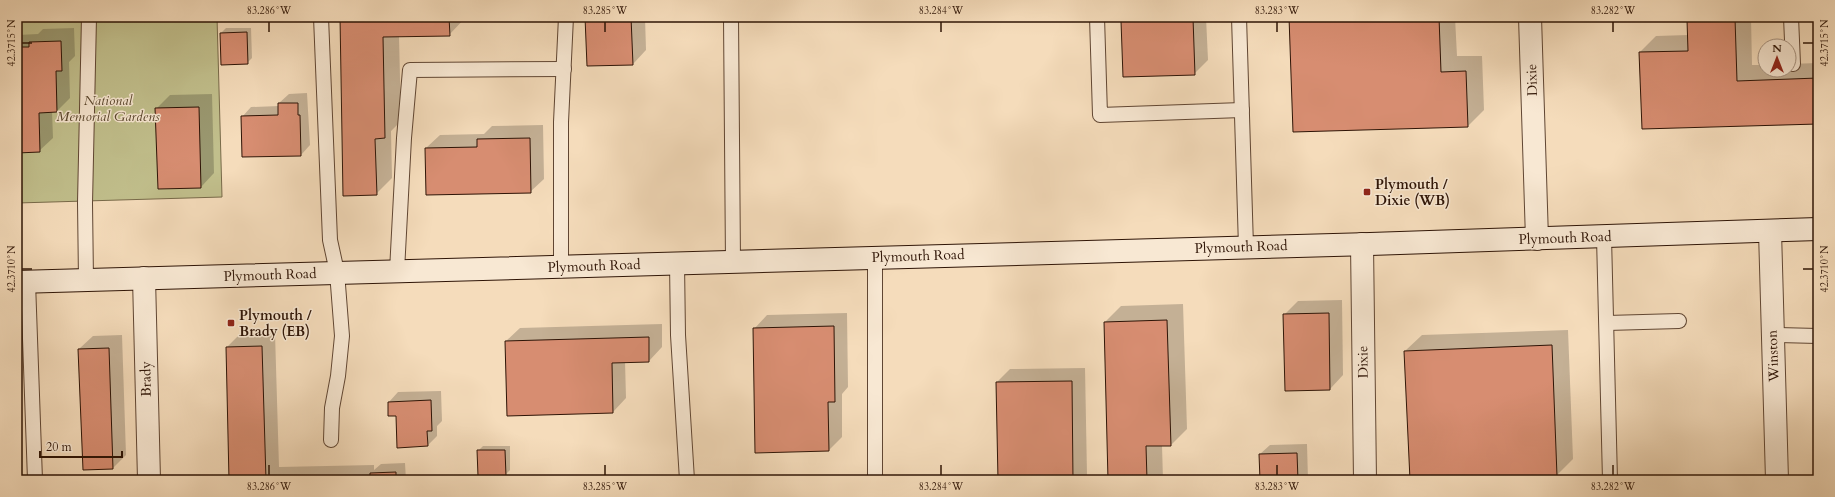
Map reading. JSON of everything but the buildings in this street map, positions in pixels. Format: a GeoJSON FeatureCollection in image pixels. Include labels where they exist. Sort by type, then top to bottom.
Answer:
{"type":"FeatureCollection","features":[{"type":"Feature","properties":{"kind":"main road","name":"Dixie"},"geometry":{"type":"LineString","coordinates":[[1530,17],[1538,239]]}},
{"type":"Feature","properties":{"kind":"main road","name":"Plymouth Road"},"geometry":{"type":"LineString","coordinates":[[22,282],[1538,239],[1818,229]]}},
{"type":"Feature","properties":{"kind":"main road","name":"Winston"},"geometry":{"type":"LineString","coordinates":[[1770,231],[1777,480]]}},
{"type":"Feature","properties":{"kind":"main road","name":"Dixie"},"geometry":{"type":"LineString","coordinates":[[1362,244],[1365,480]]}},
{"type":"Feature","properties":{"kind":"main road","name":"Brady"},"geometry":{"type":"LineString","coordinates":[[144,278],[149,480]]}},
{"type":"Feature","properties":{"kind":"lane"},"geometry":{"type":"LineString","coordinates":[[86,280],[85,203],[89,17]]}},
{"type":"Feature","properties":{"kind":"lane"},"geometry":{"type":"LineString","coordinates":[[321,17],[330,240],[337,272],[342,336],[338,376],[332,408],[331,440]]}},
{"type":"Feature","properties":{"kind":"lane"},"geometry":{"type":"LineString","coordinates":[[561,267],[561,122],[566,17]]}},
{"type":"Feature","properties":{"kind":"lane"},"geometry":{"type":"LineString","coordinates":[[731,17],[733,262]]}},
{"type":"Feature","properties":{"kind":"lane"},"geometry":{"type":"LineString","coordinates":[[1097,17],[1100,115],[1242,110]]}},
{"type":"Feature","properties":{"kind":"lane"},"geometry":{"type":"LineString","coordinates":[[1239,17],[1246,247]]}},
{"type":"Feature","properties":{"kind":"lane"},"geometry":{"type":"LineString","coordinates":[[1791,17],[1792,38]]}},
{"type":"Feature","properties":{"kind":"lane"},"geometry":{"type":"LineString","coordinates":[[397,271],[404,138],[410,70],[564,69]]}},
{"type":"Feature","properties":{"kind":"lane"},"geometry":{"type":"LineString","coordinates":[[1604,237],[1610,480]]}},
{"type":"Feature","properties":{"kind":"lane"},"geometry":{"type":"LineString","coordinates":[[875,258],[875,480]]}},
{"type":"Feature","properties":{"kind":"lane"},"geometry":{"type":"LineString","coordinates":[[677,263],[678,327],[687,480]]}},
{"type":"Feature","properties":{"kind":"lane"},"geometry":{"type":"LineString","coordinates":[[22,282],[35,480]]}},
{"type":"Feature","properties":{"kind":"lane"},"geometry":{"type":"LineString","coordinates":[[1607,323],[1679,321]]}},
{"type":"Feature","properties":{"kind":"lane"},"geometry":{"type":"LineString","coordinates":[[1773,335],[1818,336]]}},
{"type":"Feature","properties":{"kind":"green space","name":"National Memorial Gardens"},"geometry":{"type":"Polygon","coordinates":[[[17,17],[217,17],[222,197],[17,203],[17,17]]]}},
{"type":"Feature","properties":{"kind":"place","name":"Plymouth / Dixie (WB)"},"geometry":{"type":"Point","coordinates":[1367,192]}},
{"type":"Feature","properties":{"kind":"place","name":"Plymouth / Brady (EB)"},"geometry":{"type":"Point","coordinates":[231,323]}}]}
